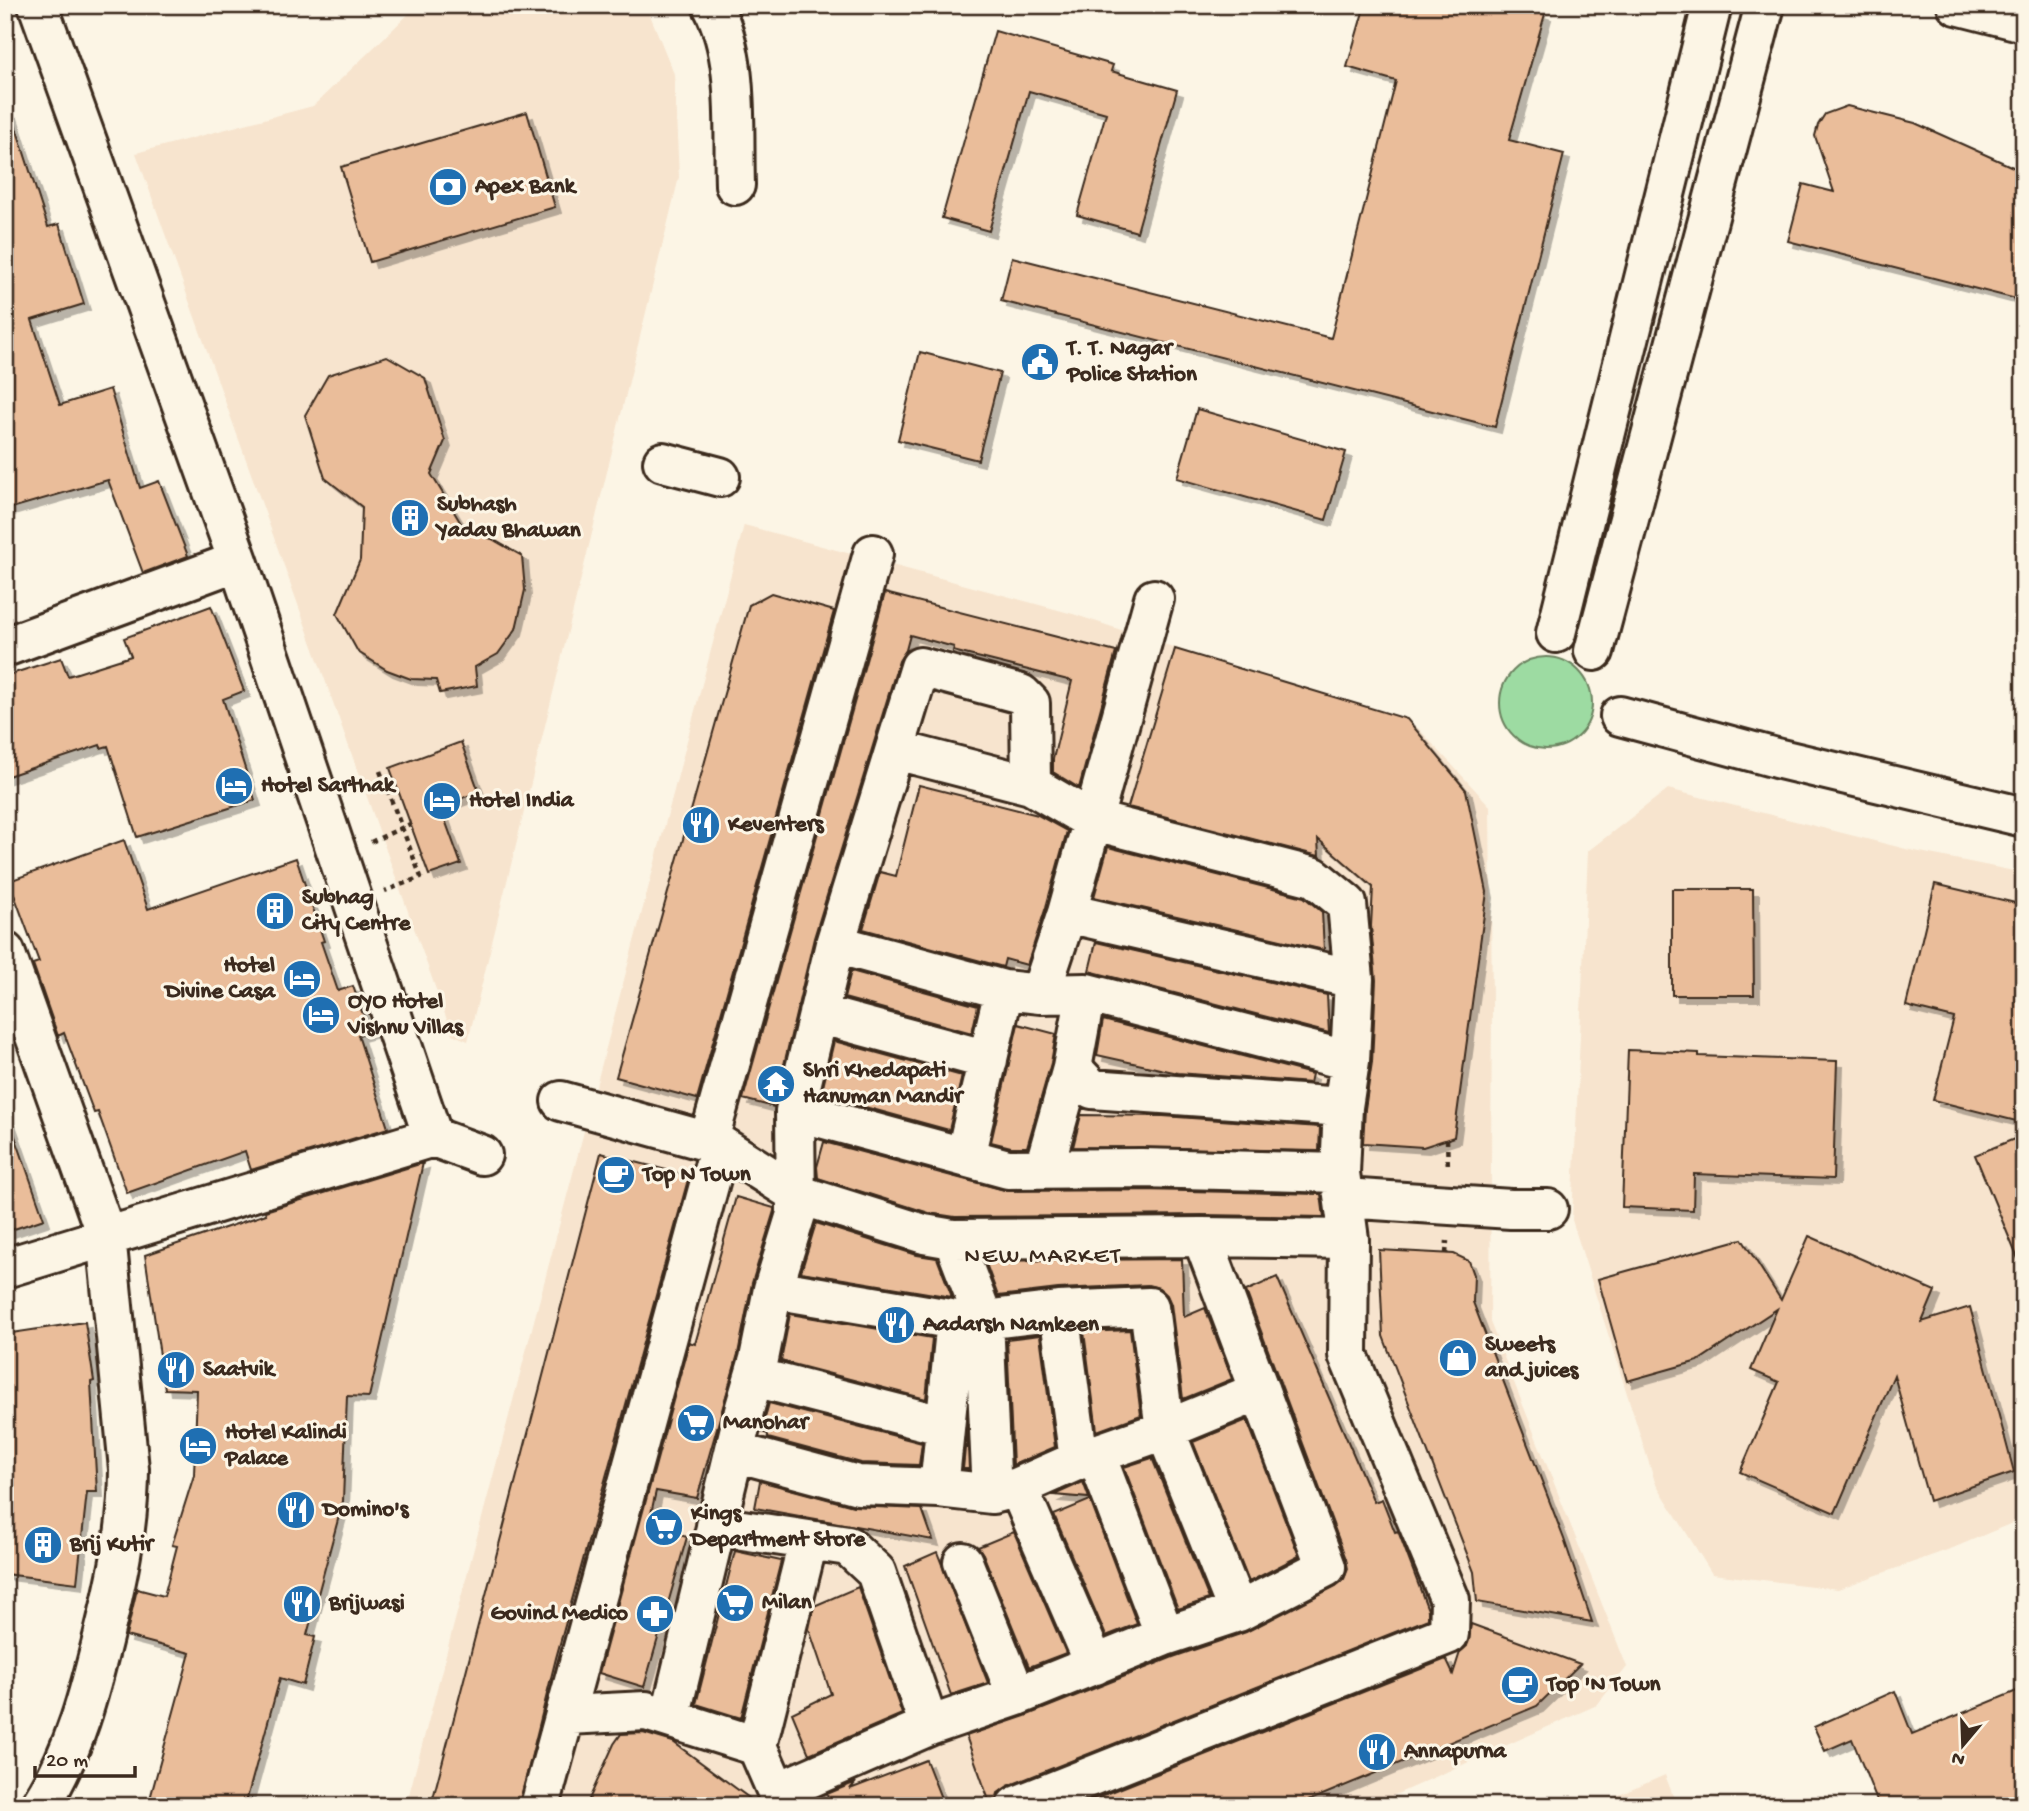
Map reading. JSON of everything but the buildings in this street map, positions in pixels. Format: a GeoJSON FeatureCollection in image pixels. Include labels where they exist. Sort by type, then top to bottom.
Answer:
{"type":"FeatureCollection","features":[{"type":"Feature","properties":{"kind":"street"},"geometry":{"type":"LineString","coordinates":[[38,5],[238,561],[433,1137]]}},
{"type":"Feature","properties":{"kind":"street"},"geometry":{"type":"LineString","coordinates":[[712,5],[720,19],[730,56],[735,185]]}},
{"type":"Feature","properties":{"kind":"street"},"geometry":{"type":"LineString","coordinates":[[1556,633],[1712,5]]}},
{"type":"Feature","properties":{"kind":"street"},"geometry":{"type":"LineString","coordinates":[[1594,651],[1765,5]]}},
{"type":"Feature","properties":{"kind":"street"},"geometry":{"type":"LineString","coordinates":[[1957,5],[2024,22]]}},
{"type":"Feature","properties":{"kind":"street"},"geometry":{"type":"LineString","coordinates":[[663,462],[720,477]]}},
{"type":"Feature","properties":{"kind":"street"},"geometry":{"type":"LineString","coordinates":[[540,1806],[873,554]]}},
{"type":"Feature","properties":{"kind":"street"},"geometry":{"type":"LineString","coordinates":[[5,647],[238,561]]}},
{"type":"Feature","properties":{"kind":"street"},"geometry":{"type":"LineString","coordinates":[[965,1157],[988,1060],[1022,992],[1067,913],[1154,599]]}},
{"type":"Feature","properties":{"kind":"street"},"geometry":{"type":"LineString","coordinates":[[670,1718],[773,1289],[796,1214],[795,1111],[818,1014],[835,944],[920,667],[1021,694],[1030,703],[1031,785]]}},
{"type":"Feature","properties":{"kind":"street"},"geometry":{"type":"LineString","coordinates":[[1620,716],[1776,758],[2024,817]]}},
{"type":"Feature","properties":{"kind":"street"},"geometry":{"type":"LineString","coordinates":[[896,750],[1031,785],[1091,820],[1314,877],[1347,904],[1354,979],[1350,1061],[1343,1107],[1342,1186],[1349,1239],[1348,1355],[1450,1600],[1449,1634],[1016,1806]]}},
{"type":"Feature","properties":{"kind":"street"},"geometry":{"type":"LineString","coordinates":[[1067,913],[1354,979]]}},
{"type":"Feature","properties":{"kind":"street"},"geometry":{"type":"LineString","coordinates":[[835,944],[1022,992],[1086,993],[1350,1061]]}},
{"type":"Feature","properties":{"kind":"street"},"geometry":{"type":"LineString","coordinates":[[5,952],[106,1235],[129,1469],[129,1500],[119,1570],[90,1692],[71,1747],[40,1806]]}},
{"type":"Feature","properties":{"kind":"street"},"geometry":{"type":"LineString","coordinates":[[1044,1168],[1072,1068],[1086,993]]}},
{"type":"Feature","properties":{"kind":"street"},"geometry":{"type":"LineString","coordinates":[[818,1014],[988,1060]]}},
{"type":"Feature","properties":{"kind":"street"},"geometry":{"type":"LineString","coordinates":[[1072,1068],[1092,1089],[1343,1107]]}},
{"type":"Feature","properties":{"kind":"street"},"geometry":{"type":"LineString","coordinates":[[561,1101],[714,1144],[797,1194],[924,1234],[953,1239],[1349,1239]]}},
{"type":"Feature","properties":{"kind":"street"},"geometry":{"type":"LineString","coordinates":[[795,1111],[1008,1169],[1142,1168],[1342,1186],[1511,1209],[1548,1209]]}},
{"type":"Feature","properties":{"kind":"street"},"geometry":{"type":"LineString","coordinates":[[5,1268],[433,1137],[482,1155]]}},
{"type":"Feature","properties":{"kind":"street"},"geometry":{"type":"LineString","coordinates":[[808,1542],[757,1746],[777,1792],[929,1726],[1017,1696],[1165,1636],[1238,1612],[1326,1567],[1202,1237]]}},
{"type":"Feature","properties":{"kind":"street"},"geometry":{"type":"LineString","coordinates":[[953,1239],[1004,1490],[1095,1665]]}},
{"type":"Feature","properties":{"kind":"street"},"geometry":{"type":"LineString","coordinates":[[773,1289],[970,1320],[1059,1311],[1149,1307],[1165,1430],[1238,1612]]}},
{"type":"Feature","properties":{"kind":"street"},"geometry":{"type":"LineString","coordinates":[[1059,1311],[1087,1457],[1165,1636]]}},
{"type":"Feature","properties":{"kind":"street"},"geometry":{"type":"LineString","coordinates":[[939,1488],[945,1426],[970,1320]]}},
{"type":"Feature","properties":{"kind":"street"},"geometry":{"type":"LineString","coordinates":[[754,1377],[945,1426]]}},
{"type":"Feature","properties":{"kind":"street"},"geometry":{"type":"LineString","coordinates":[[735,1452],[858,1485],[1004,1490],[1165,1430],[1260,1391]]}},
{"type":"Feature","properties":{"kind":"street"},"geometry":{"type":"LineString","coordinates":[[716,1527],[848,1546],[876,1572],[929,1726]]}},
{"type":"Feature","properties":{"kind":"street"},"geometry":{"type":"LineString","coordinates":[[963,1562],[1017,1696]]}},
{"type":"Feature","properties":{"kind":"street"},"geometry":{"type":"LineString","coordinates":[[566,1715],[646,1711],[757,1746]]}},
{"type":"Feature","properties":{"kind":"path"},"geometry":{"type":"LineString","coordinates":[[380,771],[421,877]]}},
{"type":"Feature","properties":{"kind":"path"},"geometry":{"type":"LineString","coordinates":[[391,832],[410,824]]}},
{"type":"Feature","properties":{"kind":"shaded area"},"geometry":{"type":"Polygon","coordinates":[[[418,5],[646,5],[674,74],[679,177],[468,1041],[452,1034],[136,153],[313,106],[418,5]]]}},
{"type":"Feature","properties":{"kind":"shaded area"},"geometry":{"type":"Polygon","coordinates":[[[744,525],[1073,614],[1418,728],[1490,806],[1490,1322],[1627,1667],[1597,1705],[1370,1806],[406,1806],[744,525]]]}},
{"type":"Feature","properties":{"kind":"shaded area"},"geometry":{"type":"Polygon","coordinates":[[[1668,789],[1910,850],[2024,873],[2024,1518],[1953,1548],[1838,1589],[1712,1574],[1655,1482],[1572,1220],[1588,851],[1668,789]]]}},
{"type":"Feature","properties":{"kind":"shaded area"},"geometry":{"type":"Polygon","coordinates":[[[1665,1775],[1677,1806],[1594,1806],[1665,1775]]]}},
{"type":"Feature","properties":{"kind":"green space"},"geometry":{"type":"Polygon","coordinates":[[[1546,657],[1564,661],[1578,671],[1588,685],[1592,703],[1588,721],[1578,735],[1564,745],[1546,749],[1528,745],[1514,735],[1504,721],[1500,703],[1504,685],[1514,671],[1528,661],[1546,657]]]}},
{"type":"Feature","properties":{"kind":"place","name":"Apex Bank"},"geometry":{"type":"Point","coordinates":[448,187]}},
{"type":"Feature","properties":{"kind":"place","name":"T. T. Nagar Police Station"},"geometry":{"type":"Point","coordinates":[1040,362]}},
{"type":"Feature","properties":{"kind":"place","name":"Subhash Yadav Bhawan"},"geometry":{"type":"Point","coordinates":[410,518]}},
{"type":"Feature","properties":{"kind":"place","name":"Hotel Sarthak"},"geometry":{"type":"Point","coordinates":[234,786]}},
{"type":"Feature","properties":{"kind":"place","name":"Hotel India"},"geometry":{"type":"Point","coordinates":[442,801]}},
{"type":"Feature","properties":{"kind":"place","name":"Keventers"},"geometry":{"type":"Point","coordinates":[701,825]}},
{"type":"Feature","properties":{"kind":"place","name":"Subhag City Centre"},"geometry":{"type":"Point","coordinates":[275,911]}},
{"type":"Feature","properties":{"kind":"place","name":"Hotel Divine Casa"},"geometry":{"type":"Point","coordinates":[302,979]}},
{"type":"Feature","properties":{"kind":"place","name":"OYO Hotel Vishnu Villas"},"geometry":{"type":"Point","coordinates":[321,1015]}},
{"type":"Feature","properties":{"kind":"place","name":"Shri Khedapati Hanuman Mandir"},"geometry":{"type":"Point","coordinates":[776,1084]}},
{"type":"Feature","properties":{"kind":"place","name":"Top N Town"},"geometry":{"type":"Point","coordinates":[616,1175]}},
{"type":"Feature","properties":{"kind":"place","name":"Aadarsh Namkeen"},"geometry":{"type":"Point","coordinates":[896,1325]}},
{"type":"Feature","properties":{"kind":"place","name":"Sweets and juices"},"geometry":{"type":"Point","coordinates":[1458,1358]}},
{"type":"Feature","properties":{"kind":"place","name":"Saatvik"},"geometry":{"type":"Point","coordinates":[176,1370]}},
{"type":"Feature","properties":{"kind":"place","name":"Manohar"},"geometry":{"type":"Point","coordinates":[696,1423]}},
{"type":"Feature","properties":{"kind":"place","name":"Hotel Kalindi Palace"},"geometry":{"type":"Point","coordinates":[198,1446]}},
{"type":"Feature","properties":{"kind":"place","name":"Domino's"},"geometry":{"type":"Point","coordinates":[296,1510]}},
{"type":"Feature","properties":{"kind":"place","name":"Kings Department Store"},"geometry":{"type":"Point","coordinates":[664,1527]}},
{"type":"Feature","properties":{"kind":"place","name":"Brij Kutir"},"geometry":{"type":"Point","coordinates":[43,1545]}},
{"type":"Feature","properties":{"kind":"place","name":"Milan"},"geometry":{"type":"Point","coordinates":[735,1603]}},
{"type":"Feature","properties":{"kind":"place","name":"Brijwasi"},"geometry":{"type":"Point","coordinates":[302,1604]}},
{"type":"Feature","properties":{"kind":"place","name":"Govind Medico"},"geometry":{"type":"Point","coordinates":[655,1614]}},
{"type":"Feature","properties":{"kind":"place","name":"Top 'N Town"},"geometry":{"type":"Point","coordinates":[1520,1685]}},
{"type":"Feature","properties":{"kind":"place","name":"Annapurna"},"geometry":{"type":"Point","coordinates":[1377,1752]}},
{"type":"Feature","properties":{"kind":"district","name":"NEW MARKET"},"geometry":{"type":"Point","coordinates":[1043,1257]}}]}
